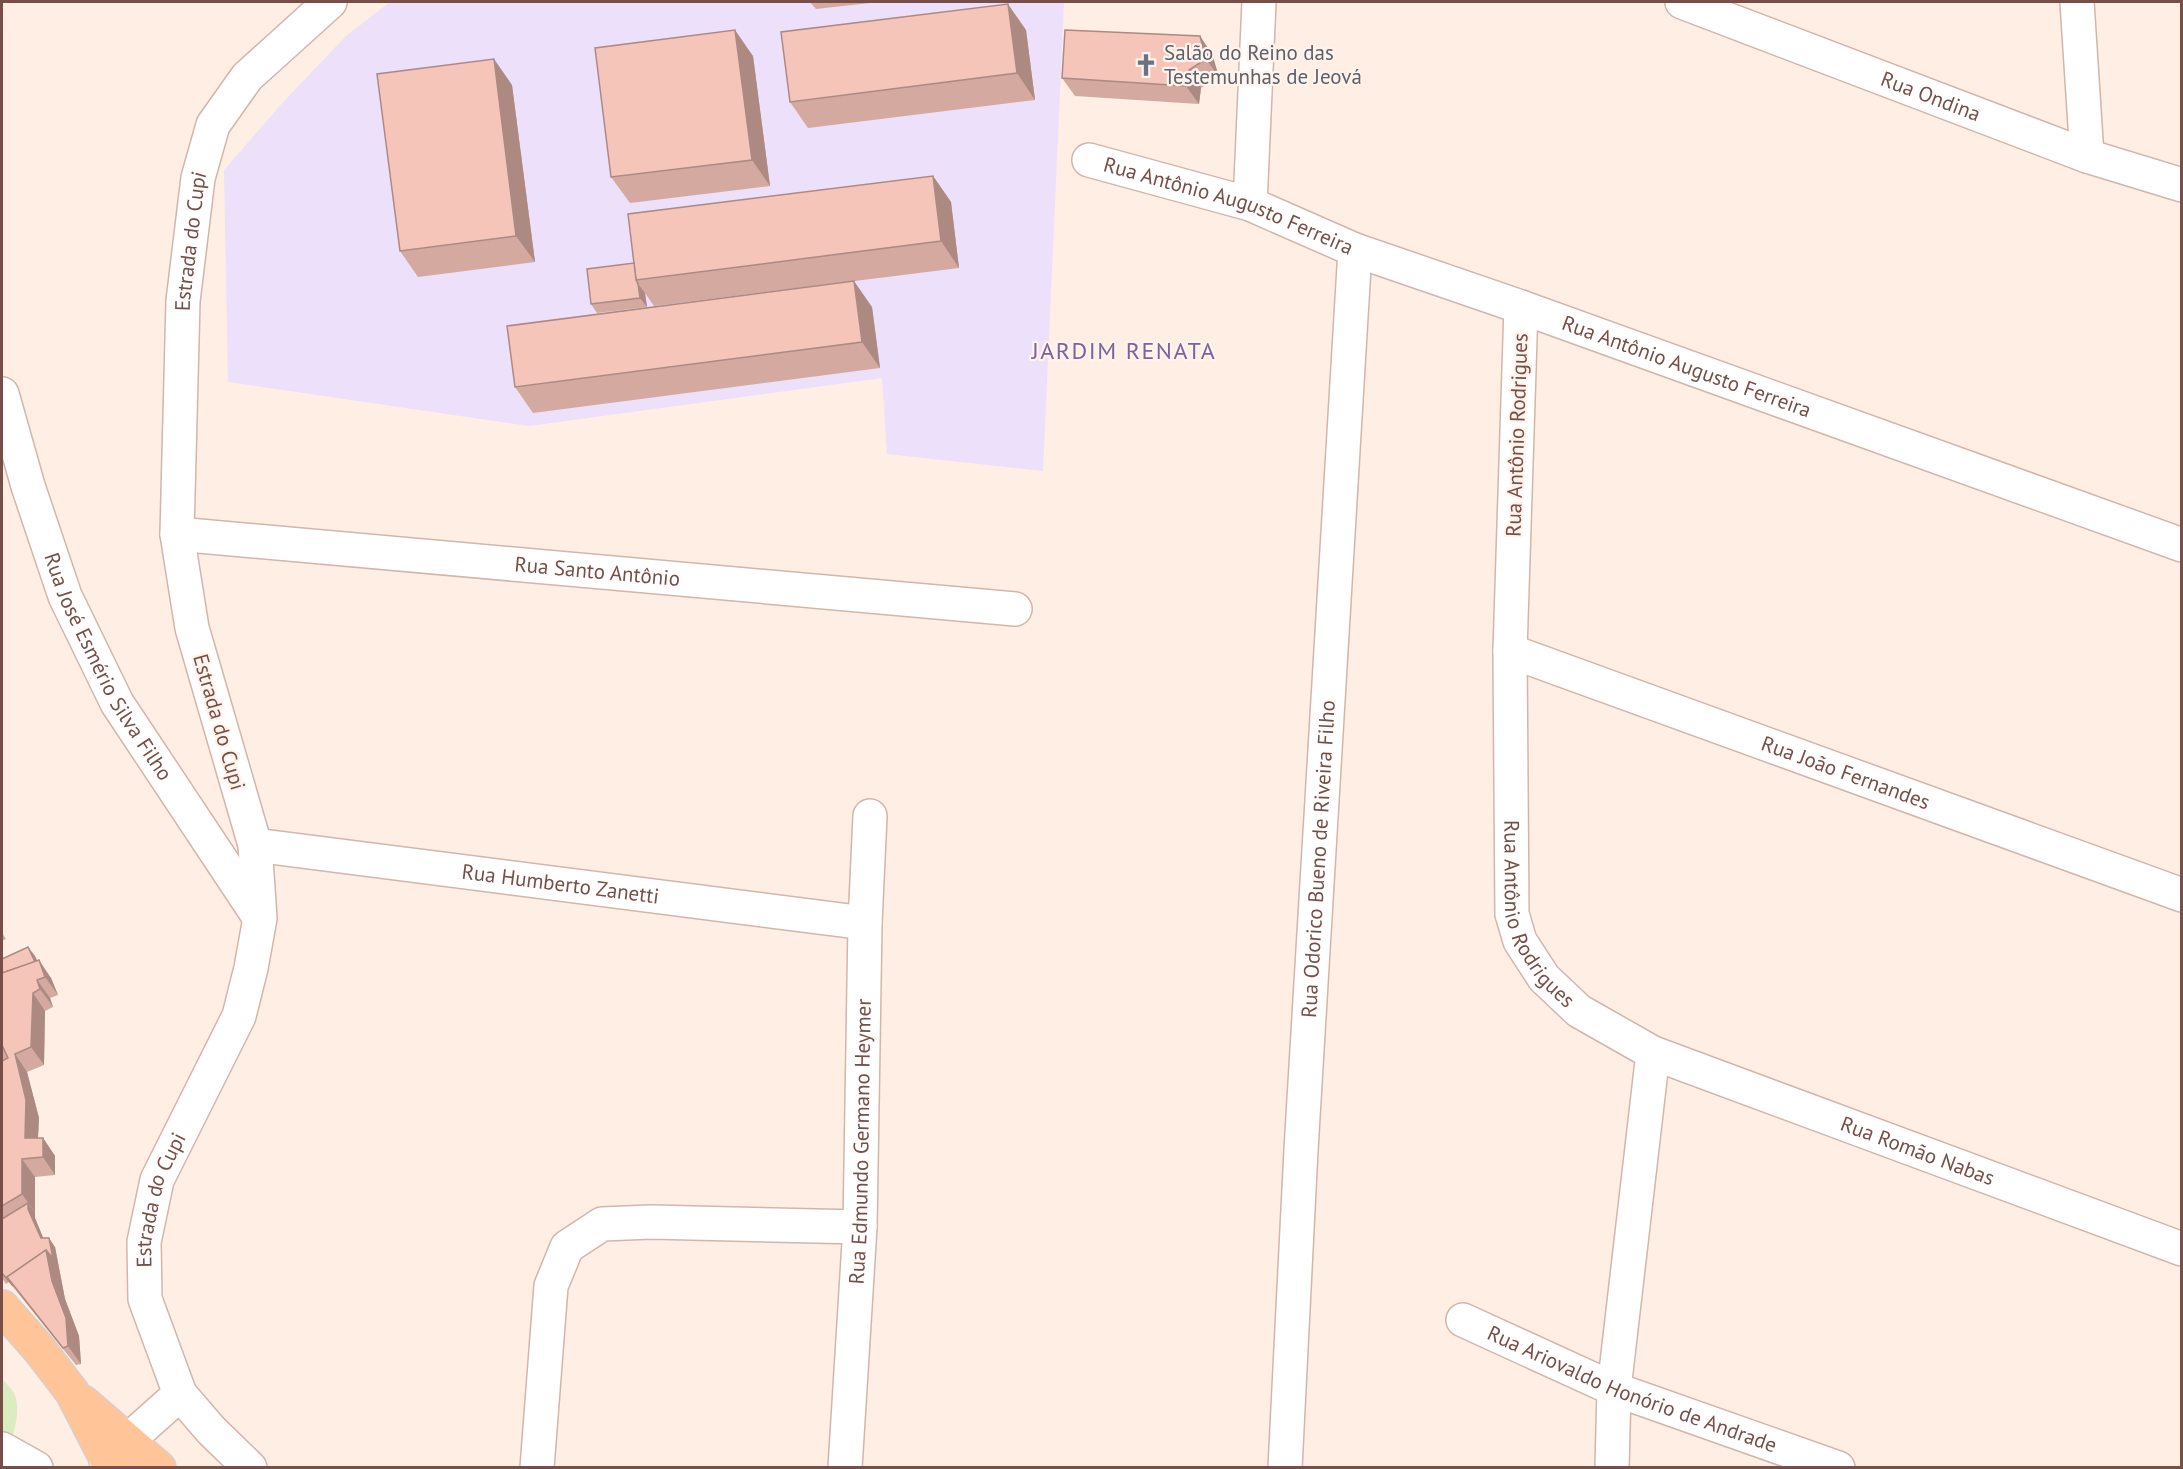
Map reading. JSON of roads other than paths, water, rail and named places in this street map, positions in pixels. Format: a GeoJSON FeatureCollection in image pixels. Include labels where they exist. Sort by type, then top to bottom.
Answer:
{"type":"FeatureCollection","features":[{"type":"Feature","properties":{"kind":"main road"},"geometry":{"type":"LineString","coordinates":[[2,1307],[39,1349],[72,1392],[112,1459],[159,1467]]}},
{"type":"Feature","properties":{"kind":"street","name":"Estrada do Cupi"},"geometry":{"type":"LineString","coordinates":[[180,1394],[145,1299],[144,1242],[157,1180],[239,1016],[260,918],[255,846],[192,628],[177,534],[183,301],[198,178],[213,125],[247,77],[330,2]]}},
{"type":"Feature","properties":{"kind":"street"},"geometry":{"type":"LineString","coordinates":[[1250,204],[1259,2]]}},
{"type":"Feature","properties":{"kind":"street","name":"Rua Ondina"},"geometry":{"type":"LineString","coordinates":[[1682,2],[2087,156],[2181,185]]}},
{"type":"Feature","properties":{"kind":"street"},"geometry":{"type":"LineString","coordinates":[[2077,2],[2087,156]]}},
{"type":"Feature","properties":{"kind":"street","name":"Rua Antônio Augusto Ferreira"},"geometry":{"type":"LineString","coordinates":[[1089,160],[1250,204],[1355,250],[1521,307],[2181,545]]}},
{"type":"Feature","properties":{"kind":"street","name":"Rua Odorico Bueno de Riveira Filho"},"geometry":{"type":"LineString","coordinates":[[1285,1467],[1301,1150],[1355,250]]}},
{"type":"Feature","properties":{"kind":"street","name":"Rua Antônio Rodrigues"},"geometry":{"type":"LineString","coordinates":[[1521,307],[1510,651],[1512,914],[1520,941],[1544,978],[1579,1011],[1653,1053]]}},
{"type":"Feature","properties":{"kind":"street","name":"Rua José Esmério Silva Filho"},"geometry":{"type":"LineString","coordinates":[[2,394],[28,486],[70,607],[117,703],[260,918]]}},
{"type":"Feature","properties":{"kind":"street","name":"Rua Santo Antônio"},"geometry":{"type":"LineString","coordinates":[[177,534],[1015,609]]}},
{"type":"Feature","properties":{"kind":"street","name":"Rua João Fernandes"},"geometry":{"type":"LineString","coordinates":[[1510,651],[2181,895]]}},
{"type":"Feature","properties":{"kind":"street","name":"Rua Edmundo Germano Heymer"},"geometry":{"type":"LineString","coordinates":[[845,1467],[860,1227],[865,923],[870,816]]}},
{"type":"Feature","properties":{"kind":"street","name":"Rua Humberto Zanetti"},"geometry":{"type":"LineString","coordinates":[[255,846],[865,923]]}},
{"type":"Feature","properties":{"kind":"street"},"geometry":{"type":"LineString","coordinates":[[1612,1467],[1614,1389],[1653,1053]]}},
{"type":"Feature","properties":{"kind":"street","name":"Rua Romão Nabas"},"geometry":{"type":"LineString","coordinates":[[1653,1053],[2181,1249]]}},
{"type":"Feature","properties":{"kind":"street"},"geometry":{"type":"LineString","coordinates":[[537,1467],[551,1286],[567,1247],[602,1224],[651,1222],[860,1227]]}},
{"type":"Feature","properties":{"kind":"street","name":"Rua Ariovaldo Honório de Andrade"},"geometry":{"type":"LineString","coordinates":[[1463,1320],[1614,1389],[1838,1467]]}},
{"type":"Feature","properties":{"kind":"street"},"geometry":{"type":"LineString","coordinates":[[112,1459],[180,1394],[211,1430],[250,1467]]}},
{"type":"Feature","properties":{"kind":"street"},"geometry":{"type":"LineString","coordinates":[[2,1449],[36,1467]]}},
{"type":"Feature","properties":{"kind":"place","name":"Salão do Reino das Testemunhas de Jeová"},"geometry":{"type":"Point","coordinates":[1146,65]}},
{"type":"Feature","properties":{"kind":"district","name":"JARDIM RENATA"},"geometry":{"type":"Point","coordinates":[1124,351]}}]}
